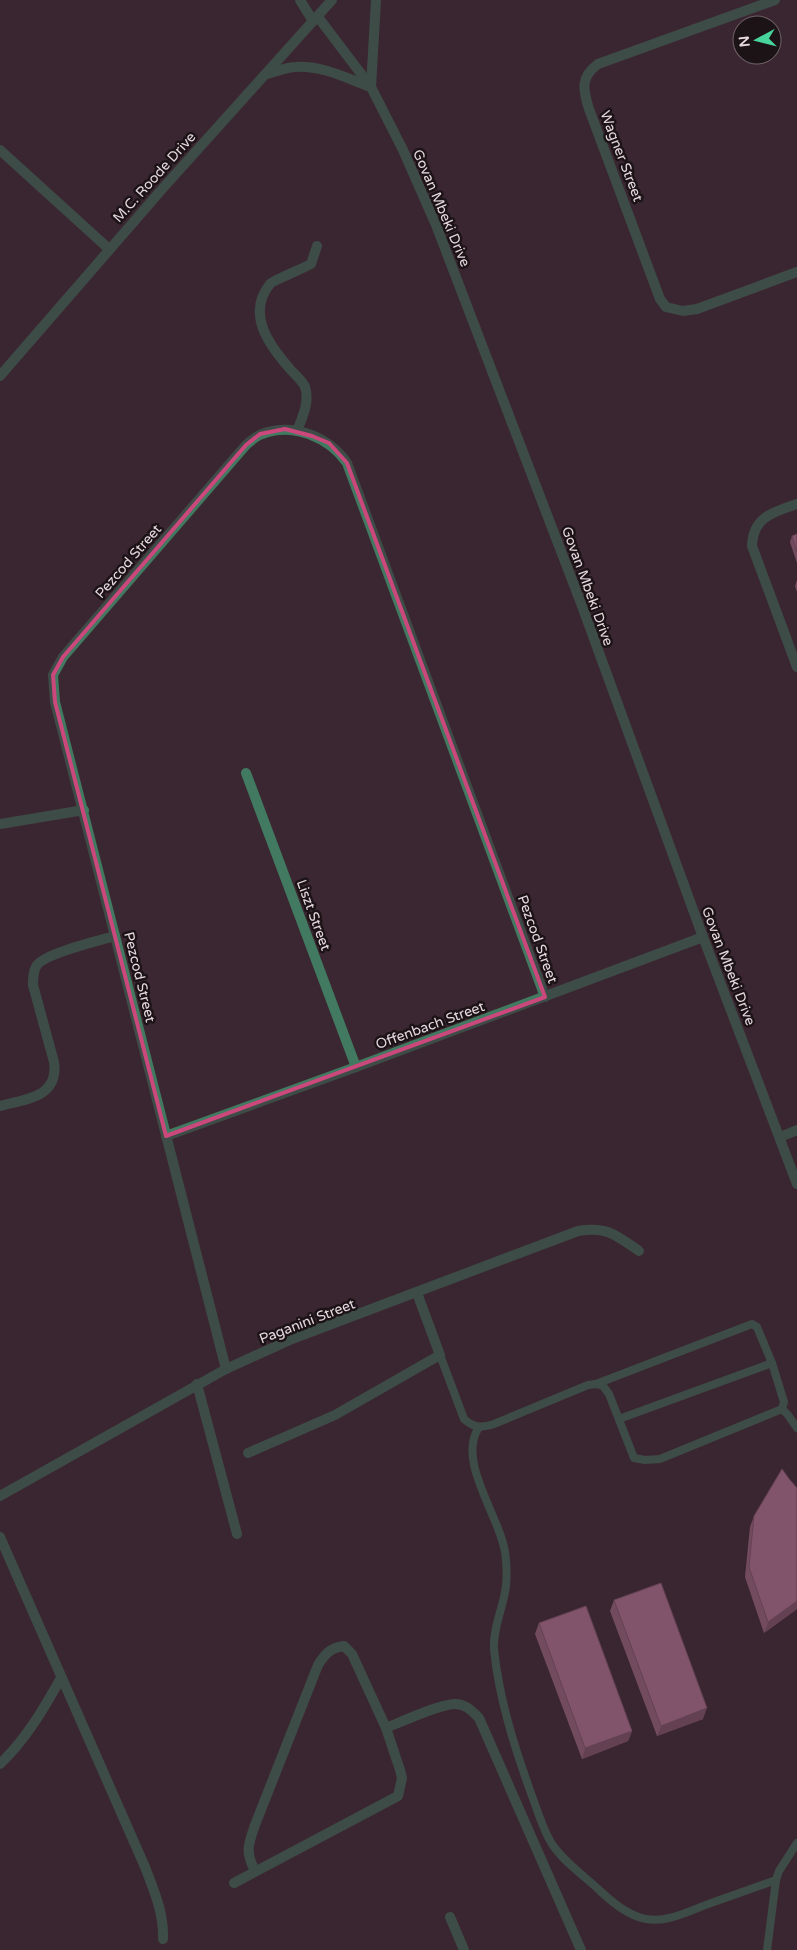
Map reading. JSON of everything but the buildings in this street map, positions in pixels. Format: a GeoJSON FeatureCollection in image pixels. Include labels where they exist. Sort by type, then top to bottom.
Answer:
{"type":"FeatureCollection","features":[{"type":"Feature","properties":{"kind":"street","name":"Govan Mbeki Drive"},"geometry":{"type":"LineString","coordinates":[[300,0],[371,87],[403,150],[436,225],[582,606],[703,937],[797,1184]]}},
{"type":"Feature","properties":{"kind":"street","name":"M.C. Roode Drive"},"geometry":{"type":"LineString","coordinates":[[0,376],[109,249],[332,0]]}},
{"type":"Feature","properties":{"kind":"street"},"geometry":{"type":"LineString","coordinates":[[265,75],[296,67],[309,67],[371,87],[376,0]]}},
{"type":"Feature","properties":{"kind":"street","name":"Wagner Street"},"geometry":{"type":"LineString","coordinates":[[774,0],[598,64],[588,72],[584,89],[589,109],[632,225],[660,299],[666,307],[684,311],[696,309],[797,272]]}},
{"type":"Feature","properties":{"kind":"street"},"geometry":{"type":"LineString","coordinates":[[0,150],[109,249]]}},
{"type":"Feature","properties":{"kind":"street"},"geometry":{"type":"LineString","coordinates":[[297,431],[304,414],[306,398],[304,385],[270,344],[260,319],[259,305],[270,283],[311,264],[317,246]]}},
{"type":"Feature","properties":{"kind":"street","name":"Pezcod Street"},"geometry":{"type":"LineString","coordinates":[[226,1369],[55,702],[53,675],[70,649],[246,445],[260,434],[285,429],[297,431],[328,443],[339,451],[347,462],[545,997]]}},
{"type":"Feature","properties":{"kind":"street"},"geometry":{"type":"LineString","coordinates":[[797,504],[762,520],[752,536],[752,546],[797,667]]}},
{"type":"Feature","properties":{"kind":"street","name":"Liszt Street"},"geometry":{"type":"LineString","coordinates":[[246,773],[356,1067]]}},
{"type":"Feature","properties":{"kind":"street"},"geometry":{"type":"LineString","coordinates":[[0,824],[84,810]]}},
{"type":"Feature","properties":{"kind":"street"},"geometry":{"type":"LineString","coordinates":[[0,1106],[38,1095],[48,1089],[54,1081],[56,1072],[54,1062],[33,985],[33,975],[37,966],[46,958],[115,936]]}},
{"type":"Feature","properties":{"kind":"street","name":"Offenbach Street"},"geometry":{"type":"LineString","coordinates":[[166,1136],[703,937]]}},
{"type":"Feature","properties":{"kind":"street"},"geometry":{"type":"LineString","coordinates":[[780,1137],[797,1130]]}},
{"type":"Feature","properties":{"kind":"street","name":"Paganini Street"},"geometry":{"type":"LineString","coordinates":[[0,1496],[197,1384],[292,1339],[578,1231],[594,1229],[612,1233],[639,1251]]}},
{"type":"Feature","properties":{"kind":"street"},"geometry":{"type":"LineString","coordinates":[[248,1453],[335,1415],[440,1355],[417,1293]]}},
{"type":"Feature","properties":{"kind":"street"},"geometry":{"type":"LineString","coordinates":[[197,1384],[237,1534]]}},
{"type":"Feature","properties":{"kind":"street"},"geometry":{"type":"LineString","coordinates":[[0,1537],[146,1867],[160,1906],[163,1939]]}},
{"type":"Feature","properties":{"kind":"street"},"geometry":{"type":"LineString","coordinates":[[234,1883],[398,1796],[402,1778],[386,1728],[352,1654],[344,1646],[328,1651],[318,1665],[254,1825],[247,1852],[255,1871]]}},
{"type":"Feature","properties":{"kind":"street"},"geometry":{"type":"LineString","coordinates":[[0,1764],[18,1747],[37,1720],[61,1678]]}},
{"type":"Feature","properties":{"kind":"street"},"geometry":{"type":"LineString","coordinates":[[386,1728],[455,1704],[470,1708],[479,1718],[581,1950]]}},
{"type":"Feature","properties":{"kind":"street"},"geometry":{"type":"LineString","coordinates":[[450,1917],[464,1950]]}},
{"type":"Feature","properties":{"kind":"lane"},"geometry":{"type":"LineString","coordinates":[[440,1355],[464,1419],[471,1425],[479,1427],[494,1424],[576,1389],[596,1384],[752,1324],[757,1327],[772,1363],[784,1402],[782,1409]]}},
{"type":"Feature","properties":{"kind":"lane"},"geometry":{"type":"LineString","coordinates":[[619,1419],[772,1363]]}},
{"type":"Feature","properties":{"kind":"lane"},"geometry":{"type":"LineString","coordinates":[[596,1384],[603,1386],[609,1394],[634,1458],[645,1460],[660,1459],[782,1409]]}},
{"type":"Feature","properties":{"kind":"lane"},"geometry":{"type":"LineString","coordinates":[[782,1409],[797,1428]]}},
{"type":"Feature","properties":{"kind":"lane"},"geometry":{"type":"LineString","coordinates":[[479,1427],[474,1435],[473,1455],[484,1494],[500,1533],[506,1558],[505,1595],[495,1627],[494,1648],[502,1693],[518,1756],[543,1826],[551,1842],[566,1860],[602,1893],[625,1911],[647,1919],[671,1917],[776,1880]]}},
{"type":"Feature","properties":{"kind":"lane"},"geometry":{"type":"LineString","coordinates":[[767,1950],[776,1880],[779,1871],[797,1843]]}},
{"type":"Feature","properties":{"kind":"highlighted area"},"geometry":{"type":"Polygon","coordinates":[[[285,429],[312,436],[329,443],[347,463],[545,997],[166,1136],[55,702],[53,675],[63,657],[246,445],[260,434],[285,429]]]}}]}
